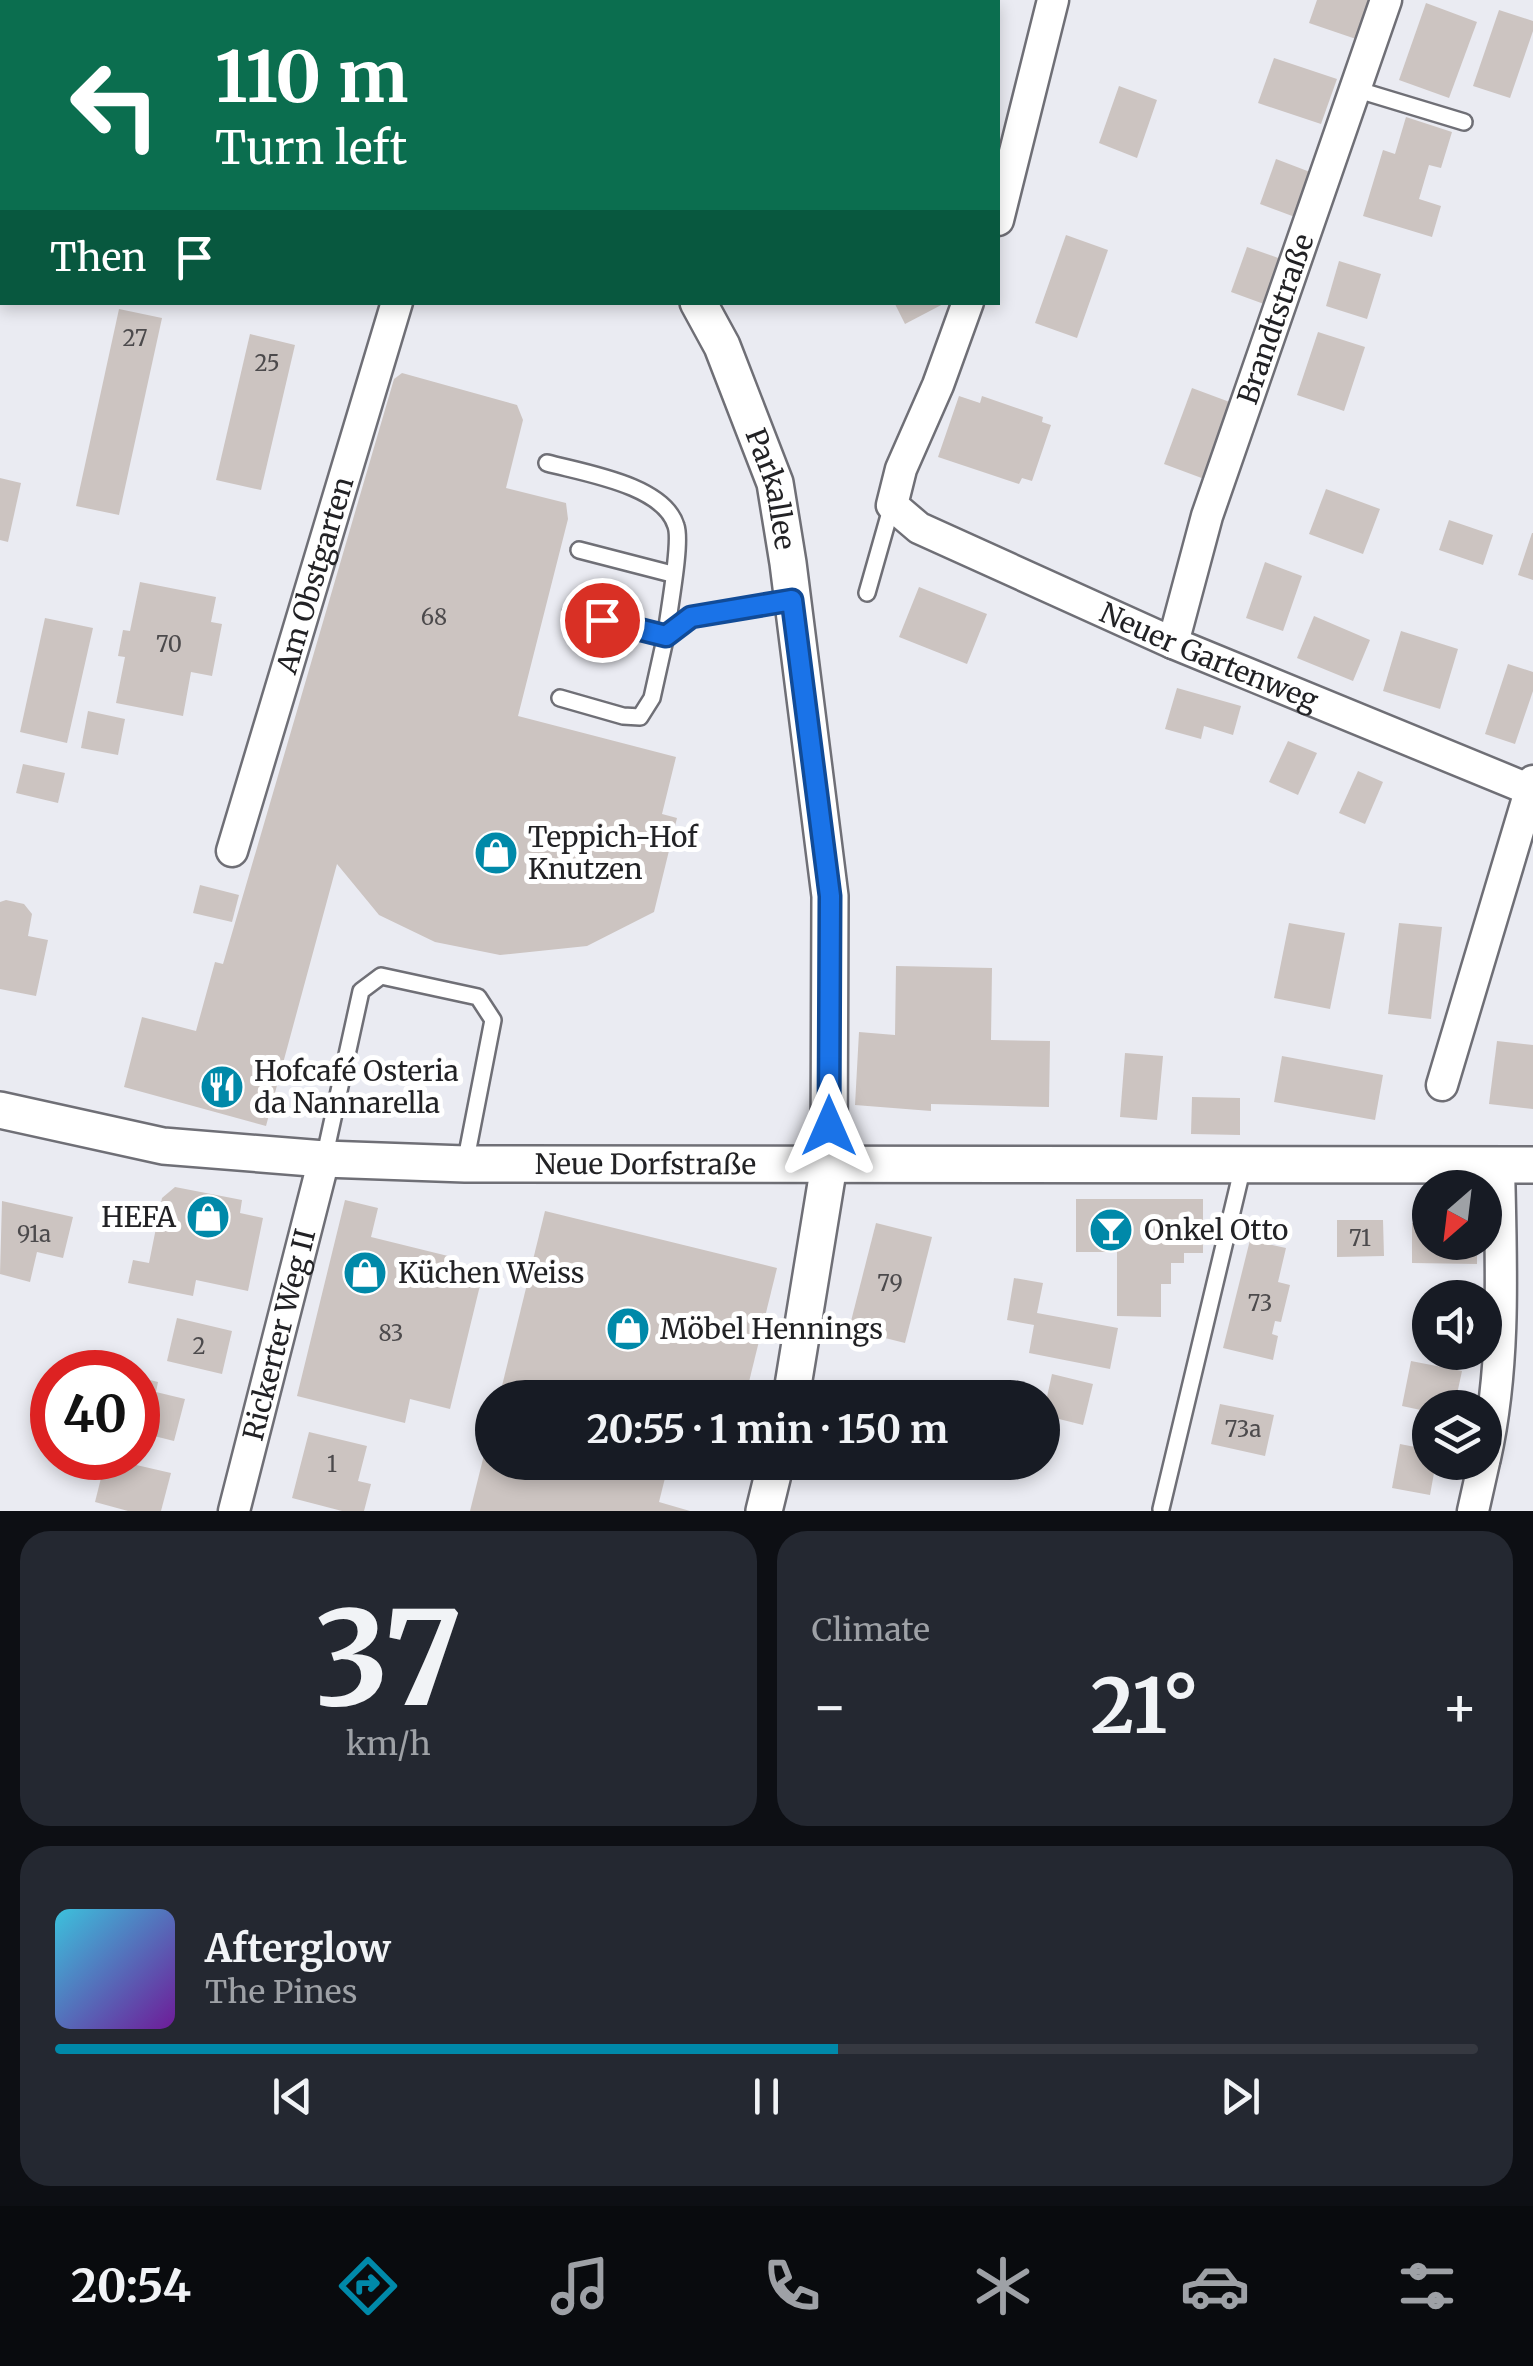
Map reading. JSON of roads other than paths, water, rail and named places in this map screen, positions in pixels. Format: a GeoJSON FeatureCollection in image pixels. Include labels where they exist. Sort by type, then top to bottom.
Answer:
{"type":"FeatureCollection","features":[{"type":"Feature","properties":{"kind":"street"},"geometry":{"type":"LineString","coordinates":[[1000,212],[1053,0]]}},
{"type":"Feature","properties":{"kind":"street","name":"Brandtstraße"},"geometry":{"type":"LineString","coordinates":[[1173,643],[1207,516],[1386,0]]}},
{"type":"Feature","properties":{"kind":"street","name":"Am Obstgarten"},"geometry":{"type":"LineString","coordinates":[[232,852],[396,305]]}},
{"type":"Feature","properties":{"kind":"street","name":"Parkallee"},"geometry":{"type":"LineString","coordinates":[[700,305],[722,346],[774,483],[830,896],[828,1165],[794,1380]]}},
{"type":"Feature","properties":{"kind":"street"},"geometry":{"type":"LineString","coordinates":[[892,505],[901,469],[938,385],[967,305]]}},
{"type":"Feature","properties":{"kind":"street","name":"Neuer Gartenweg"},"geometry":{"type":"LineString","coordinates":[[892,505],[919,528],[1173,643],[1532,787]]}},
{"type":"Feature","properties":{"kind":"street"},"geometry":{"type":"LineString","coordinates":[[1442,1085],[1532,787]]}},
{"type":"Feature","properties":{"kind":"street","name":"Neue Dorfstraße"},"geometry":{"type":"LineString","coordinates":[[0,1110],[163,1146],[324,1159],[465,1164],[1516,1166]]}},
{"type":"Feature","properties":{"kind":"street","name":"Rickerter Weg II"},"geometry":{"type":"LineString","coordinates":[[234,1511],[324,1159]]}},
{"type":"Feature","properties":{"kind":"street"},"geometry":{"type":"LineString","coordinates":[[1495,1390],[1501,1268],[1516,1166]]}},
{"type":"Feature","properties":{"kind":"street"},"geometry":{"type":"LineString","coordinates":[[764,1511],[772,1480]]}},
{"type":"Feature","properties":{"kind":"street"},"geometry":{"type":"LineString","coordinates":[[1474,1511],[1480,1480]]}},
{"type":"Feature","properties":{"kind":"lane"},"geometry":{"type":"LineString","coordinates":[[1356,89],[1464,122]]}},
{"type":"Feature","properties":{"kind":"lane"},"geometry":{"type":"LineString","coordinates":[[548,463],[630,486],[667,508],[678,529],[666,636],[652,698],[640,717],[560,698]]}},
{"type":"Feature","properties":{"kind":"lane"},"geometry":{"type":"LineString","coordinates":[[866,593],[892,505]]}},
{"type":"Feature","properties":{"kind":"lane"},"geometry":{"type":"LineString","coordinates":[[579,550],[672,574]]}},
{"type":"Feature","properties":{"kind":"lane"},"geometry":{"type":"LineString","coordinates":[[666,636],[691,617],[792,600]]}},
{"type":"Feature","properties":{"kind":"lane"},"geometry":{"type":"LineString","coordinates":[[570,612],[666,636]]}},
{"type":"Feature","properties":{"kind":"lane"},"geometry":{"type":"LineString","coordinates":[[324,1159],[362,990],[381,976],[478,997],[493,1020],[465,1164]]}},
{"type":"Feature","properties":{"kind":"lane"},"geometry":{"type":"LineString","coordinates":[[1161,1509],[1243,1166]]}},
{"type":"Feature","properties":{"kind":"place","name":"Teppich-Hof Knutzen"},"geometry":{"type":"Point","coordinates":[496,853]}},
{"type":"Feature","properties":{"kind":"place","name":"Hofcafé Osteria da Nannarella"},"geometry":{"type":"Point","coordinates":[222,1087]}},
{"type":"Feature","properties":{"kind":"place","name":"HEFA"},"geometry":{"type":"Point","coordinates":[208,1217]}},
{"type":"Feature","properties":{"kind":"place","name":"Onkel Otto"},"geometry":{"type":"Point","coordinates":[1111,1230]}},
{"type":"Feature","properties":{"kind":"place","name":"Küchen Weiss"},"geometry":{"type":"Point","coordinates":[365,1273]}},
{"type":"Feature","properties":{"kind":"place","name":"Möbel Hennings"},"geometry":{"type":"Point","coordinates":[628,1329]}}]}
